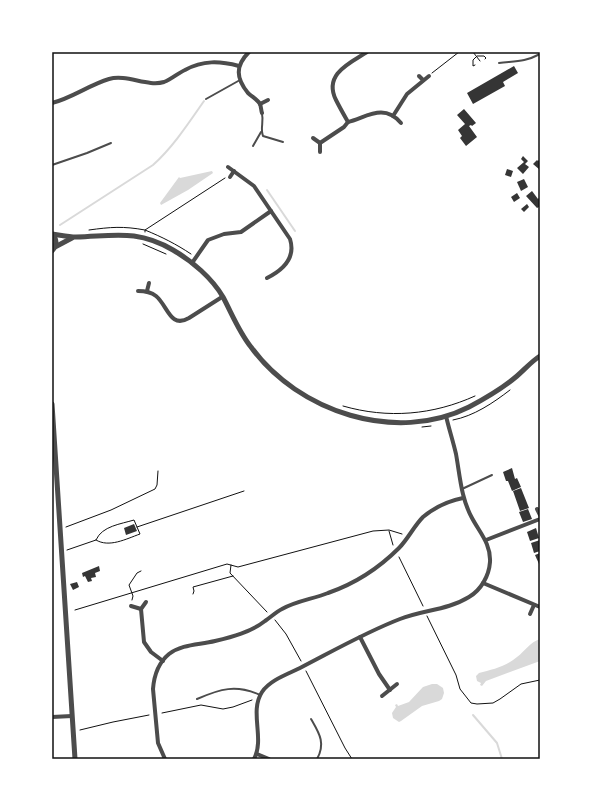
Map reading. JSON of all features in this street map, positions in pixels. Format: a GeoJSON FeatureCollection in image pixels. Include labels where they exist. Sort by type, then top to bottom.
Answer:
{"type":"FeatureCollection","features":[{"type":"Feature","properties":{"kind":"street"},"geometry":{"type":"LineString","coordinates":[[249,52],[243,58],[239,66],[240,80],[248,93],[260,104],[262,113]]}},
{"type":"Feature","properties":{"kind":"street"},"geometry":{"type":"LineString","coordinates":[[348,122],[334,95],[334,79],[344,66],[368,52]]}},
{"type":"Feature","properties":{"kind":"street"},"geometry":{"type":"LineString","coordinates":[[52,103],[61,101],[109,79],[120,78],[153,83],[164,82],[186,69],[201,63],[224,63],[239,66]]}},
{"type":"Feature","properties":{"kind":"street"},"geometry":{"type":"LineString","coordinates":[[419,76],[423,80]]}},
{"type":"Feature","properties":{"kind":"street"},"geometry":{"type":"LineString","coordinates":[[393,116],[398,105],[407,94],[429,76]]}},
{"type":"Feature","properties":{"kind":"street"},"geometry":{"type":"LineString","coordinates":[[260,104],[268,100]]}},
{"type":"Feature","properties":{"kind":"street"},"geometry":{"type":"LineString","coordinates":[[320,143],[348,122],[374,112],[381,112],[393,116],[401,123]]}},
{"type":"Feature","properties":{"kind":"street"},"geometry":{"type":"LineString","coordinates":[[313,138],[320,143]]}},
{"type":"Feature","properties":{"kind":"street"},"geometry":{"type":"LineString","coordinates":[[320,143],[320,152]]}},
{"type":"Feature","properties":{"kind":"street"},"geometry":{"type":"LineString","coordinates":[[228,167],[254,186],[287,235],[291,244],[291,255],[288,261],[281,270],[267,278]]}},
{"type":"Feature","properties":{"kind":"street"},"geometry":{"type":"LineString","coordinates":[[230,177],[234,172]]}},
{"type":"Feature","properties":{"kind":"street"},"geometry":{"type":"LineString","coordinates":[[192,262],[208,240],[224,234],[241,232],[271,212]]}},
{"type":"Feature","properties":{"kind":"street"},"geometry":{"type":"LineString","coordinates":[[52,234],[75,237],[118,234],[142,237],[173,250],[192,262],[215,286],[241,334],[264,363],[280,379],[316,402],[334,410],[373,421],[412,422],[446,419],[497,392],[540,356]]}},
{"type":"Feature","properties":{"kind":"street"},"geometry":{"type":"LineString","coordinates":[[52,234],[56,240],[53,250]]}},
{"type":"Feature","properties":{"kind":"street"},"geometry":{"type":"LineString","coordinates":[[53,250],[60,243],[75,237]]}},
{"type":"Feature","properties":{"kind":"street"},"geometry":{"type":"LineString","coordinates":[[274,274],[277,279]]}},
{"type":"Feature","properties":{"kind":"street"},"geometry":{"type":"LineString","coordinates":[[147,291],[149,283]]}},
{"type":"Feature","properties":{"kind":"street"},"geometry":{"type":"LineString","coordinates":[[138,291],[147,291],[161,300],[172,318],[179,322],[189,318],[222,297]]}},
{"type":"Feature","properties":{"kind":"street"},"geometry":{"type":"LineString","coordinates":[[52,404],[75,759]]}},
{"type":"Feature","properties":{"kind":"street"},"geometry":{"type":"LineString","coordinates":[[254,759],[257,754],[259,743],[256,708],[257,700],[267,686],[380,627],[402,618],[426,613],[458,602],[470,596],[483,583],[490,563],[490,552],[486,540],[472,518],[463,498],[455,450],[446,419]]}},
{"type":"Feature","properties":{"kind":"street"},"geometry":{"type":"LineString","coordinates":[[165,759],[158,743],[154,681],[162,661],[168,655],[181,648],[213,642],[236,635],[258,626],[271,616],[290,605],[338,590],[378,567],[396,551],[422,518],[434,509],[452,500],[463,498]]}},
{"type":"Feature","properties":{"kind":"street"},"geometry":{"type":"LineString","coordinates":[[538,509],[540,515]]}},
{"type":"Feature","properties":{"kind":"street"},"geometry":{"type":"LineString","coordinates":[[486,540],[540,519]]}},
{"type":"Feature","properties":{"kind":"street"},"geometry":{"type":"LineString","coordinates":[[483,583],[540,607]]}},
{"type":"Feature","properties":{"kind":"street"},"geometry":{"type":"LineString","coordinates":[[146,602],[141,609],[144,642],[151,652],[162,661]]}},
{"type":"Feature","properties":{"kind":"street"},"geometry":{"type":"LineString","coordinates":[[530,614],[534,605]]}},
{"type":"Feature","properties":{"kind":"street"},"geometry":{"type":"LineString","coordinates":[[131,606],[141,609]]}},
{"type":"Feature","properties":{"kind":"street"},"geometry":{"type":"LineString","coordinates":[[360,637],[379,674],[390,690]]}},
{"type":"Feature","properties":{"kind":"street"},"geometry":{"type":"LineString","coordinates":[[382,696],[397,684]]}},
{"type":"Feature","properties":{"kind":"street"},"geometry":{"type":"LineString","coordinates":[[52,717],[72,716]]}},
{"type":"Feature","properties":{"kind":"street"},"geometry":{"type":"LineString","coordinates":[[257,754],[269,759]]}},
{"type":"Feature","properties":{"kind":"lane"},"geometry":{"type":"LineString","coordinates":[[500,62],[530,60],[540,54]]}},
{"type":"Feature","properties":{"kind":"lane"},"geometry":{"type":"LineString","coordinates":[[206,99],[240,80]]}},
{"type":"Feature","properties":{"kind":"lane"},"geometry":{"type":"LineString","coordinates":[[253,146],[261,132],[264,120],[262,113]]}},
{"type":"Feature","properties":{"kind":"lane"},"geometry":{"type":"LineString","coordinates":[[261,132],[263,136],[267,138],[283,142]]}},
{"type":"Feature","properties":{"kind":"lane"},"geometry":{"type":"LineString","coordinates":[[52,165],[111,143]]}},
{"type":"Feature","properties":{"kind":"lane"},"geometry":{"type":"LineString","coordinates":[[462,489],[492,475]]}},
{"type":"Feature","properties":{"kind":"lane"},"geometry":{"type":"LineString","coordinates":[[197,699],[215,691],[229,688],[245,689],[260,694]]}},
{"type":"Feature","properties":{"kind":"lane"},"geometry":{"type":"LineString","coordinates":[[311,719],[319,734],[322,746],[321,752],[317,759]]}},
{"type":"Feature","properties":{"kind":"path"},"geometry":{"type":"LineString","coordinates":[[429,76],[459,52]]}},
{"type":"Feature","properties":{"kind":"path"},"geometry":{"type":"LineString","coordinates":[[473,52],[480,61]]}},
{"type":"Feature","properties":{"kind":"path"},"geometry":{"type":"LineString","coordinates":[[474,65],[473,66],[473,60],[477,56],[484,56],[485,58]]}},
{"type":"Feature","properties":{"kind":"path"},"geometry":{"type":"LineString","coordinates":[[167,254],[140,244],[145,230],[224,178],[230,177]]}},
{"type":"Feature","properties":{"kind":"path"},"geometry":{"type":"LineString","coordinates":[[145,230],[174,242],[196,257]]}},
{"type":"Feature","properties":{"kind":"path"},"geometry":{"type":"LineString","coordinates":[[446,419],[459,419],[485,407],[515,386]]}},
{"type":"Feature","properties":{"kind":"path"},"geometry":{"type":"LineString","coordinates":[[344,406],[383,414],[417,413],[449,406],[476,396]]}},
{"type":"Feature","properties":{"kind":"path"},"geometry":{"type":"LineString","coordinates":[[422,427],[434,425]]}},
{"type":"Feature","properties":{"kind":"path"},"geometry":{"type":"LineString","coordinates":[[60,530],[111,510],[155,489],[157,485],[158,471]]}},
{"type":"Feature","properties":{"kind":"path"},"geometry":{"type":"LineString","coordinates":[[137,526],[244,491]]}},
{"type":"Feature","properties":{"kind":"path"},"geometry":{"type":"LineString","coordinates":[[61,551],[96,540],[110,544],[140,534],[134,520],[105,529],[98,535],[96,540]]}},
{"type":"Feature","properties":{"kind":"path"},"geometry":{"type":"LineString","coordinates":[[75,610],[227,564],[238,567],[372,531],[389,530],[401,533],[408,537]]}},
{"type":"Feature","properties":{"kind":"path"},"geometry":{"type":"LineString","coordinates":[[389,530],[396,551],[456,675],[460,689],[471,703],[493,703],[526,682],[540,680]]}},
{"type":"Feature","properties":{"kind":"path"},"geometry":{"type":"LineString","coordinates":[[231,565],[230,573],[286,634],[352,759]]}},
{"type":"Feature","properties":{"kind":"path"},"geometry":{"type":"LineString","coordinates":[[131,606],[133,599],[130,583],[141,571]]}},
{"type":"Feature","properties":{"kind":"path"},"geometry":{"type":"LineString","coordinates":[[193,594],[193,587],[233,576]]}},
{"type":"Feature","properties":{"kind":"path"},"geometry":{"type":"LineString","coordinates":[[73,732],[113,722],[201,705],[223,709],[251,700],[257,700]]}},
{"type":"Feature","properties":{"kind":"shaded area"},"geometry":{"type":"Polygon","coordinates":[[[212,171],[213,173],[188,190],[161,205],[160,203],[179,177],[212,171]]]}},
{"type":"Feature","properties":{"kind":"shaded area"},"geometry":{"type":"Polygon","coordinates":[[[540,639],[540,661],[486,681],[482,686],[480,685],[481,683],[477,681],[476,676],[479,673],[509,663],[520,655],[533,642],[540,639]]]}},
{"type":"Feature","properties":{"kind":"shaded area"},"geometry":{"type":"Polygon","coordinates":[[[437,684],[443,688],[444,693],[442,699],[422,706],[399,722],[393,718],[392,713],[396,707],[395,705],[397,704],[398,706],[409,702],[423,687],[437,684]]]}},
{"type":"Feature","properties":{"kind":"building"},"geometry":{"type":"Polygon","coordinates":[[[514,66],[518,73],[503,82],[505,86],[473,104],[467,93],[514,66]]]}},
{"type":"Feature","properties":{"kind":"building"},"geometry":{"type":"Polygon","coordinates":[[[464,109],[476,123],[469,126],[477,137],[466,146],[460,138],[462,136],[458,130],[465,124],[457,115],[464,109]]]}},
{"type":"Feature","properties":{"kind":"building"},"geometry":{"type":"Polygon","coordinates":[[[523,156],[528,161],[525,164],[529,167],[523,174],[517,168],[524,162],[521,159],[523,156]]]}},
{"type":"Feature","properties":{"kind":"building"},"geometry":{"type":"Polygon","coordinates":[[[540,159],[540,170],[533,164],[540,159]]]}},
{"type":"Feature","properties":{"kind":"building"},"geometry":{"type":"Polygon","coordinates":[[[507,169],[513,171],[511,177],[505,175],[507,169]]]}},
{"type":"Feature","properties":{"kind":"building"},"geometry":{"type":"Polygon","coordinates":[[[524,179],[528,187],[521,191],[517,182],[524,179]]]}},
{"type":"Feature","properties":{"kind":"building"},"geometry":{"type":"Polygon","coordinates":[[[532,191],[538,199],[540,197],[540,208],[537,208],[526,196],[532,191]]]}},
{"type":"Feature","properties":{"kind":"building"},"geometry":{"type":"Polygon","coordinates":[[[517,193],[520,198],[514,202],[511,197],[517,193]]]}},
{"type":"Feature","properties":{"kind":"building"},"geometry":{"type":"Polygon","coordinates":[[[527,204],[529,207],[524,212],[521,209],[527,204]]]}},
{"type":"Feature","properties":{"kind":"building"},"geometry":{"type":"Polygon","coordinates":[[[512,468],[515,479],[517,478],[521,487],[512,491],[503,472],[512,468]]]}},
{"type":"Feature","properties":{"kind":"building"},"geometry":{"type":"Polygon","coordinates":[[[521,488],[529,508],[520,511],[513,491],[521,488]]]}},
{"type":"Feature","properties":{"kind":"building"},"geometry":{"type":"Polygon","coordinates":[[[528,509],[532,519],[523,522],[519,512],[528,509]]]}},
{"type":"Feature","properties":{"kind":"building"},"geometry":{"type":"Polygon","coordinates":[[[134,524],[137,531],[126,535],[124,528],[134,524]]]}},
{"type":"Feature","properties":{"kind":"building"},"geometry":{"type":"Polygon","coordinates":[[[536,528],[539,538],[530,541],[527,532],[536,528]]]}},
{"type":"Feature","properties":{"kind":"building"},"geometry":{"type":"Polygon","coordinates":[[[540,540],[540,551],[534,553],[531,543],[540,540]]]}},
{"type":"Feature","properties":{"kind":"building"},"geometry":{"type":"Polygon","coordinates":[[[540,553],[540,564],[539,564],[535,555],[540,553]]]}},
{"type":"Feature","properties":{"kind":"building"},"geometry":{"type":"Polygon","coordinates":[[[99,566],[100,571],[95,573],[96,577],[91,578],[92,581],[88,582],[85,576],[83,577],[82,573],[99,566]]]}},
{"type":"Feature","properties":{"kind":"building"},"geometry":{"type":"Polygon","coordinates":[[[77,582],[79,587],[73,590],[70,584],[77,582]]]}},
{"type":"Feature","properties":{"kind":"waterway"},"geometry":{"type":"LineString","coordinates":[[60,225],[153,165],[174,143],[204,101]]}},
{"type":"Feature","properties":{"kind":"waterway"},"geometry":{"type":"LineString","coordinates":[[267,190],[295,231]]}},
{"type":"Feature","properties":{"kind":"waterway"},"geometry":{"type":"LineString","coordinates":[[473,715],[497,743],[502,759]]}}]}
